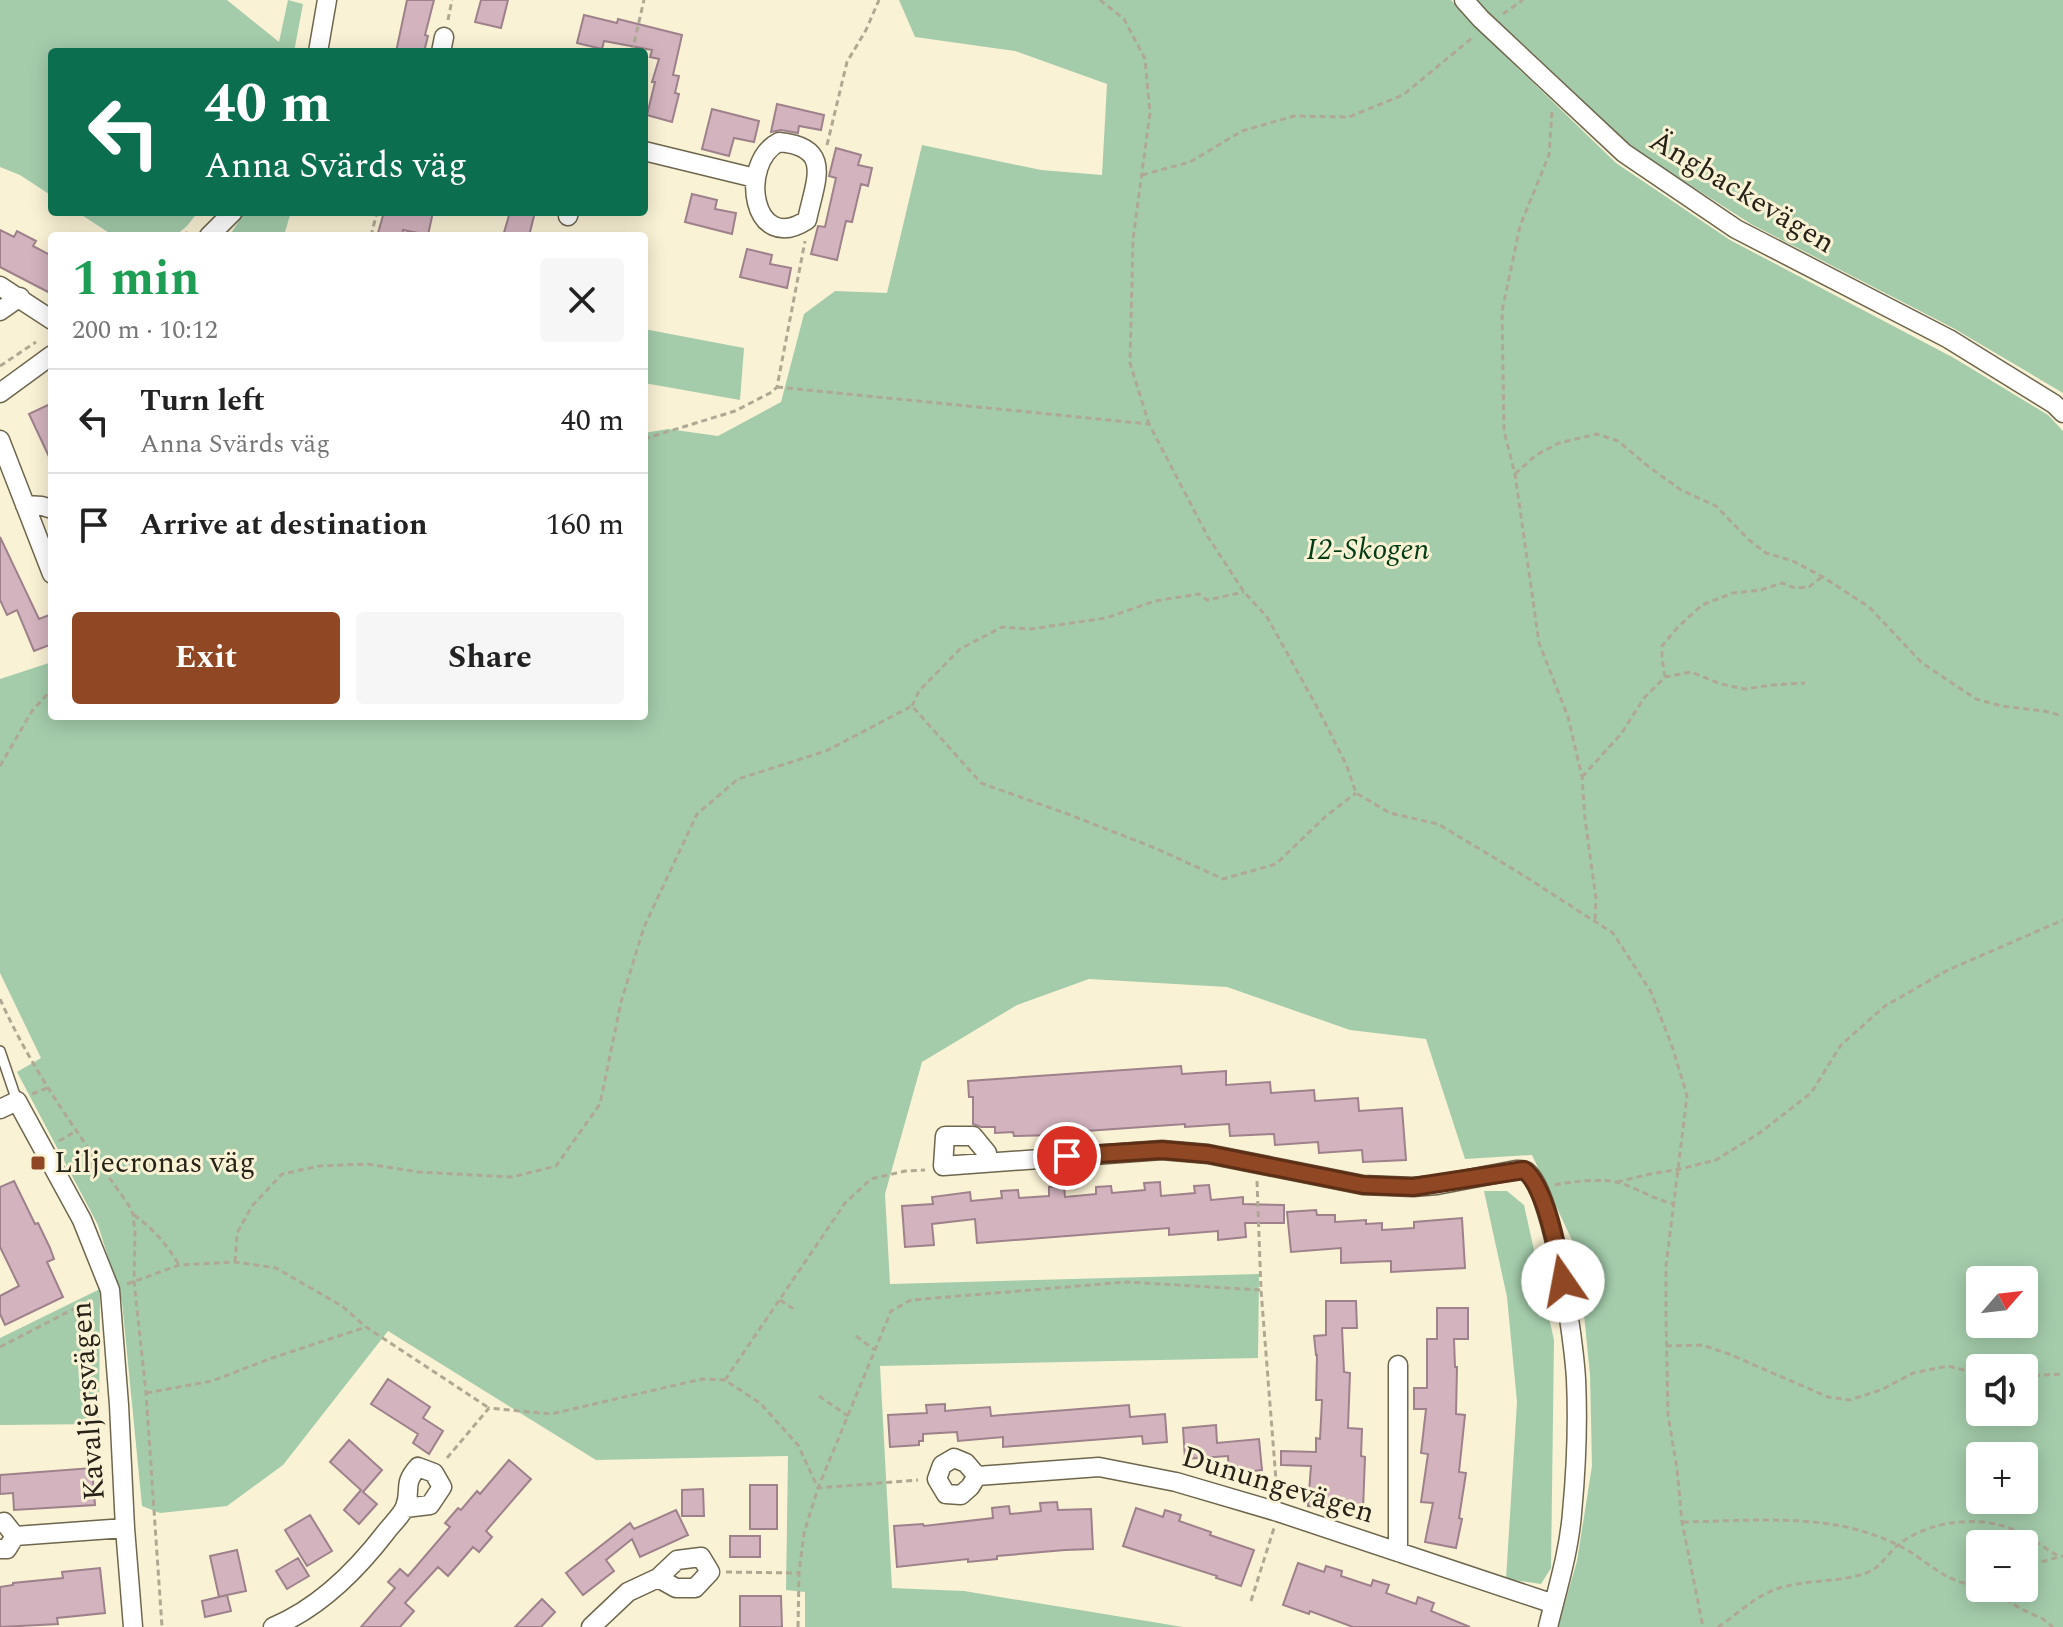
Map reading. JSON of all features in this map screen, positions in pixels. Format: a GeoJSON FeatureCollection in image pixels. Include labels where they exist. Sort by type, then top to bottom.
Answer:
{"type":"FeatureCollection","features":[{"type":"Feature","properties":{"kind":"street"},"geometry":{"type":"LineString","coordinates":[[319,48],[327,0]]}},
{"type":"Feature","properties":{"kind":"street","name":"Ängbackevägen"},"geometry":{"type":"LineString","coordinates":[[1464,0],[1624,153],[1736,229],[1949,339],[2054,404],[2063,413]]}},
{"type":"Feature","properties":{"kind":"street"},"geometry":{"type":"LineString","coordinates":[[779,142],[796,144],[814,157],[818,166],[807,220],[784,229],[772,226],[763,218],[757,205],[755,178],[769,147],[779,142]]}},
{"type":"Feature","properties":{"kind":"street"},"geometry":{"type":"LineString","coordinates":[[648,152],[755,178]]}},
{"type":"Feature","properties":{"kind":"street"},"geometry":{"type":"LineString","coordinates":[[213,232],[229,216]]}},
{"type":"Feature","properties":{"kind":"street"},"geometry":{"type":"LineString","coordinates":[[0,286],[48,317]]}},
{"type":"Feature","properties":{"kind":"street"},"geometry":{"type":"LineString","coordinates":[[0,311],[20,297]]}},
{"type":"Feature","properties":{"kind":"street"},"geometry":{"type":"LineString","coordinates":[[0,393],[48,358]]}},
{"type":"Feature","properties":{"kind":"street"},"geometry":{"type":"LineString","coordinates":[[0,440],[48,564]]}},
{"type":"Feature","properties":{"kind":"street"},"geometry":{"type":"LineString","coordinates":[[25,505],[48,508]]}},
{"type":"Feature","properties":{"kind":"street","name":"Kavaljersvägen"},"geometry":{"type":"LineString","coordinates":[[8,1105],[82,1220],[110,1290],[133,1627]]}},
{"type":"Feature","properties":{"kind":"street"},"geometry":{"type":"LineString","coordinates":[[988,1162],[987,1153],[973,1136],[945,1136],[943,1166],[1162,1150],[1208,1154],[1363,1185],[1413,1187],[1524,1170],[1529,1173],[1554,1237],[1576,1377],[1572,1514],[1566,1556],[1548,1627]]}},
{"type":"Feature","properties":{"kind":"street"},"geometry":{"type":"LineString","coordinates":[[1398,1365],[1398,1552]]}},
{"type":"Feature","properties":{"kind":"street","name":"Dunungevägen"},"geometry":{"type":"LineString","coordinates":[[954,1458],[966,1463],[977,1476],[961,1495],[946,1494],[937,1479],[942,1465],[954,1458]]}},
{"type":"Feature","properties":{"kind":"street"},"geometry":{"type":"LineString","coordinates":[[273,1627],[293,1619],[329,1594],[373,1548],[405,1508],[408,1479],[418,1467],[434,1473],[442,1487],[430,1505],[405,1508]]}},
{"type":"Feature","properties":{"kind":"street","name":"Dunungevägen"},"geometry":{"type":"LineString","coordinates":[[977,1476],[1099,1467],[1176,1482],[1278,1512],[1554,1604]]}},
{"type":"Feature","properties":{"kind":"street"},"geometry":{"type":"LineString","coordinates":[[0,1523],[4,1522],[15,1536]]}},
{"type":"Feature","properties":{"kind":"street"},"geometry":{"type":"LineString","coordinates":[[15,1536],[125,1528]]}},
{"type":"Feature","properties":{"kind":"street"},"geometry":{"type":"LineString","coordinates":[[0,1549],[7,1549],[15,1536]]}},
{"type":"Feature","properties":{"kind":"street"},"geometry":{"type":"LineString","coordinates":[[591,1627],[628,1592],[658,1578],[677,1560],[701,1557],[710,1572],[695,1588],[676,1588],[658,1578]]}},
{"type":"Feature","properties":{"kind":"lane","name":"Kavaljersvägen"},"geometry":{"type":"LineString","coordinates":[[0,1051],[8,1105]]}},
{"type":"Feature","properties":{"kind":"path"},"geometry":{"type":"LineString","coordinates":[[633,48],[644,0]]}},
{"type":"Feature","properties":{"kind":"path"},"geometry":{"type":"LineString","coordinates":[[818,166],[826,150],[847,62],[879,0]]}},
{"type":"Feature","properties":{"kind":"path"},"geometry":{"type":"LineString","coordinates":[[1100,0],[1124,19],[1145,59],[1150,113],[1133,239],[1130,363],[1149,424],[1208,537],[1244,592],[1267,617],[1346,764],[1356,793],[1390,813],[1438,824],[1613,933],[1651,992],[1673,1049],[1687,1096],[1666,1266],[1668,1415],[1682,1522],[1703,1627]]}},
{"type":"Feature","properties":{"kind":"path"},"geometry":{"type":"LineString","coordinates":[[1142,175],[1190,162],[1242,131],[1294,116],[1349,117],[1403,95],[1487,25],[1523,0]]}},
{"type":"Feature","properties":{"kind":"path"},"geometry":{"type":"LineString","coordinates":[[1553,110],[1549,155],[1520,226],[1502,311],[1504,431],[1515,474],[1539,643],[1568,717],[1582,777],[1596,899],[1595,921]]}},
{"type":"Feature","properties":{"kind":"path"},"geometry":{"type":"LineString","coordinates":[[648,438],[735,411],[777,387],[807,220]]}},
{"type":"Feature","properties":{"kind":"path"},"geometry":{"type":"LineString","coordinates":[[0,366],[39,339]]}},
{"type":"Feature","properties":{"kind":"path"},"geometry":{"type":"LineString","coordinates":[[777,387],[1149,424]]}},
{"type":"Feature","properties":{"kind":"path"},"geometry":{"type":"LineString","coordinates":[[1515,474],[1536,455],[1559,443],[1597,434],[1618,441],[1681,490],[1716,506],[1766,553],[1793,561],[1869,607],[1922,663],[1976,699],[2063,716]]}},
{"type":"Feature","properties":{"kind":"path"},"geometry":{"type":"LineString","coordinates":[[1665,677],[1662,646],[1702,605],[1733,593],[1761,590],[1782,583],[1795,588],[1809,587],[1823,577]]}},
{"type":"Feature","properties":{"kind":"path"},"geometry":{"type":"LineString","coordinates":[[235,1262],[237,1233],[252,1206],[282,1174],[319,1166],[367,1164],[419,1172],[512,1177],[556,1166],[600,1104],[621,1002],[644,927],[697,814],[738,779],[826,751],[912,706],[919,691],[960,649],[1002,627],[1046,627],[1106,618],[1155,601],[1199,594],[1207,600],[1244,592]]}},
{"type":"Feature","properties":{"kind":"path"},"geometry":{"type":"LineString","coordinates":[[1582,777],[1621,734],[1644,698],[1665,677],[1691,672],[1721,684],[1745,689],[1805,683]]}},
{"type":"Feature","properties":{"kind":"path"},"geometry":{"type":"LineString","coordinates":[[0,766],[32,711],[48,693]]}},
{"type":"Feature","properties":{"kind":"path"},"geometry":{"type":"LineString","coordinates":[[912,706],[981,783],[1155,848],[1223,879],[1276,864],[1326,816],[1356,793]]}},
{"type":"Feature","properties":{"kind":"path"},"geometry":{"type":"LineString","coordinates":[[1538,1190],[1579,1181],[1617,1182],[1716,1160],[1761,1132],[1811,1093],[1841,1045],[1885,1006],[1948,970],[2063,920]]}},
{"type":"Feature","properties":{"kind":"path"},"geometry":{"type":"LineString","coordinates":[[0,999],[47,1088],[133,1214],[134,1281],[146,1393],[162,1627]]}},
{"type":"Feature","properties":{"kind":"path"},"geometry":{"type":"LineString","coordinates":[[59,1141],[76,1131]]}},
{"type":"Feature","properties":{"kind":"path"},"geometry":{"type":"LineString","coordinates":[[1251,1601],[1278,1512],[1261,1290],[1257,1163]]}},
{"type":"Feature","properties":{"kind":"path"},"geometry":{"type":"LineString","coordinates":[[725,1380],[845,1203],[871,1179],[943,1166]]}},
{"type":"Feature","properties":{"kind":"path"},"geometry":{"type":"LineString","coordinates":[[1617,1182],[1675,1204]]}},
{"type":"Feature","properties":{"kind":"path"},"geometry":{"type":"LineString","coordinates":[[133,1214],[146,1223],[179,1265]]}},
{"type":"Feature","properties":{"kind":"path"},"geometry":{"type":"LineString","coordinates":[[0,1347],[110,1290],[179,1265],[235,1262],[276,1268],[342,1306],[366,1327],[489,1408],[551,1414],[702,1379],[725,1380],[760,1403],[798,1445],[818,1488]]}},
{"type":"Feature","properties":{"kind":"path"},"geometry":{"type":"LineString","coordinates":[[798,1627],[799,1573],[804,1533],[818,1488],[891,1311],[911,1300],[1127,1282],[1261,1290]]}},
{"type":"Feature","properties":{"kind":"path"},"geometry":{"type":"LineString","coordinates":[[780,1300],[795,1310]]}},
{"type":"Feature","properties":{"kind":"path"},"geometry":{"type":"LineString","coordinates":[[146,1393],[212,1381],[366,1327]]}},
{"type":"Feature","properties":{"kind":"path"},"geometry":{"type":"LineString","coordinates":[[856,1336],[875,1350]]}},
{"type":"Feature","properties":{"kind":"path"},"geometry":{"type":"LineString","coordinates":[[1666,1346],[1702,1345],[1828,1397],[1850,1400],[1883,1389],[1913,1373],[1948,1366],[1966,1370]]}},
{"type":"Feature","properties":{"kind":"path"},"geometry":{"type":"LineString","coordinates":[[2038,1375],[2063,1374]]}},
{"type":"Feature","properties":{"kind":"path"},"geometry":{"type":"LineString","coordinates":[[819,1396],[848,1416]]}},
{"type":"Feature","properties":{"kind":"path"},"geometry":{"type":"LineString","coordinates":[[434,1473],[489,1408]]}},
{"type":"Feature","properties":{"kind":"path"},"geometry":{"type":"LineString","coordinates":[[818,1488],[937,1479]]}},
{"type":"Feature","properties":{"kind":"path"},"geometry":{"type":"LineString","coordinates":[[1682,1522],[1815,1522],[1869,1533],[1913,1553],[1944,1576],[1966,1584]]}},
{"type":"Feature","properties":{"kind":"path"},"geometry":{"type":"LineString","coordinates":[[1718,1627],[1771,1591],[1805,1583],[1839,1581],[1870,1572],[1898,1545],[1928,1527],[1959,1522],[1994,1523],[2019,1532],[2060,1556]]}},
{"type":"Feature","properties":{"kind":"path"},"geometry":{"type":"LineString","coordinates":[[2038,1563],[2060,1556]]}},
{"type":"Feature","properties":{"kind":"path"},"geometry":{"type":"LineString","coordinates":[[710,1572],[799,1573]]}},
{"type":"Feature","properties":{"kind":"path"},"geometry":{"type":"LineString","coordinates":[[2010,1602],[2053,1627]]}},
{"type":"Feature","properties":{"kind":"green space"},"geometry":{"type":"Polygon","coordinates":[[[0,0],[227,0],[279,42],[288,0],[303,4],[295,48],[48,48],[48,193],[20,175],[0,167],[0,0]]]}},
{"type":"Feature","properties":{"kind":"green space","name":"I2-Skogen"},"geometry":{"type":"Polygon","coordinates":[[[899,0],[1451,0],[1616,163],[1730,240],[1954,358],[2048,415],[2063,431],[2063,1627],[1558,1627],[1577,1561],[1592,1466],[1590,1375],[1578,1253],[1532,1155],[1465,1159],[1426,1039],[1350,1030],[1227,987],[1089,979],[1017,1005],[922,1062],[885,1194],[890,1284],[1259,1274],[1258,1358],[880,1366],[892,1588],[964,1591],[1183,1627],[805,1627],[805,1592],[786,1590],[788,1456],[596,1460],[388,1331],[283,1465],[227,1506],[160,1513],[142,1506],[122,1302],[98,1225],[17,1072],[41,1058],[0,973],[0,679],[48,663],[48,720],[648,720],[648,432],[668,429],[718,436],[781,402],[804,314],[835,291],[887,293],[922,145],[1041,170],[1102,175],[1107,84],[1015,51],[915,37],[899,0]]]}},
{"type":"Feature","properties":{"kind":"green space"},"geometry":{"type":"Polygon","coordinates":[[[1473,0],[2063,0],[2063,393],[1953,328],[1751,224],[1627,145],[1473,0]]]}},
{"type":"Feature","properties":{"kind":"green space"},"geometry":{"type":"Polygon","coordinates":[[[83,216],[195,216],[180,232],[108,232],[83,216]]]}},
{"type":"Feature","properties":{"kind":"green space"},"geometry":{"type":"Polygon","coordinates":[[[242,216],[290,216],[285,232],[232,232],[242,216]]]}},
{"type":"Feature","properties":{"kind":"green space"},"geometry":{"type":"Polygon","coordinates":[[[648,330],[744,348],[740,400],[648,384],[648,330]]]}},
{"type":"Feature","properties":{"kind":"green space"},"geometry":{"type":"Polygon","coordinates":[[[1484,1191],[1507,1191],[1524,1205],[1554,1340],[1551,1568],[1541,1584],[1506,1579],[1517,1402],[1507,1297],[1484,1191]]]}},
{"type":"Feature","properties":{"kind":"green space"},"geometry":{"type":"Polygon","coordinates":[[[100,1289],[99,1424],[0,1425],[0,1338],[100,1289]]]}},
{"type":"Feature","properties":{"kind":"building"},"geometry":{"type":"Polygon","coordinates":[[[407,0],[434,0],[425,48],[397,48],[407,0]]]}},
{"type":"Feature","properties":{"kind":"building"},"geometry":{"type":"Polygon","coordinates":[[[481,0],[508,0],[501,28],[475,22],[481,0]]]}},
{"type":"Feature","properties":{"kind":"building"},"geometry":{"type":"Polygon","coordinates":[[[584,15],[617,23],[618,19],[682,35],[673,75],[679,76],[675,93],[679,94],[672,122],[648,115],[655,82],[652,82],[659,59],[650,57],[652,50],[604,41],[602,48],[577,43],[584,15]]]}},
{"type":"Feature","properties":{"kind":"building"},"geometry":{"type":"Polygon","coordinates":[[[777,104],[824,115],[821,130],[799,126],[798,133],[771,132],[777,104]]]}},
{"type":"Feature","properties":{"kind":"building"},"geometry":{"type":"Polygon","coordinates":[[[712,109],[759,121],[754,142],[734,138],[729,156],[702,149],[712,109]]]}},
{"type":"Feature","properties":{"kind":"building"},"geometry":{"type":"Polygon","coordinates":[[[836,148],[861,155],[858,165],[872,168],[868,186],[861,184],[852,222],[846,221],[837,260],[811,254],[818,226],[825,227],[836,178],[829,176],[836,148]]]}},
{"type":"Feature","properties":{"kind":"building"},"geometry":{"type":"Polygon","coordinates":[[[692,194],[717,200],[715,209],[736,213],[732,234],[685,222],[692,194]]]}},
{"type":"Feature","properties":{"kind":"building"},"geometry":{"type":"Polygon","coordinates":[[[383,216],[432,216],[429,232],[378,232],[383,216]]]}},
{"type":"Feature","properties":{"kind":"building"},"geometry":{"type":"Polygon","coordinates":[[[509,216],[534,216],[530,232],[504,232],[509,216]]]}},
{"type":"Feature","properties":{"kind":"building"},"geometry":{"type":"Polygon","coordinates":[[[0,230],[14,237],[17,231],[36,241],[33,246],[48,254],[48,292],[0,267],[0,230]]]}},
{"type":"Feature","properties":{"kind":"building"},"geometry":{"type":"Polygon","coordinates":[[[747,249],[772,255],[770,264],[791,268],[787,288],[740,277],[747,249]]]}},
{"type":"Feature","properties":{"kind":"building"},"geometry":{"type":"Polygon","coordinates":[[[48,405],[48,454],[29,414],[48,405]]]}},
{"type":"Feature","properties":{"kind":"building"},"geometry":{"type":"Polygon","coordinates":[[[0,537],[39,619],[48,616],[48,646],[34,651],[17,610],[7,615],[0,600],[0,537]]]}},
{"type":"Feature","properties":{"kind":"building"},"geometry":{"type":"Polygon","coordinates":[[[1181,1066],[1182,1074],[1226,1071],[1226,1085],[1270,1082],[1271,1093],[1314,1090],[1315,1101],[1358,1098],[1359,1111],[1402,1108],[1406,1160],[1363,1162],[1362,1150],[1319,1153],[1318,1142],[1275,1145],[1274,1134],[1230,1136],[1229,1124],[1185,1127],[1185,1124],[1014,1136],[1013,1132],[995,1133],[995,1127],[973,1124],[973,1097],[969,1097],[968,1081],[1181,1066]]]}},
{"type":"Feature","properties":{"kind":"building"},"geometry":{"type":"Polygon","coordinates":[[[14,1181],[50,1248],[54,1259],[47,1262],[63,1297],[5,1325],[0,1314],[0,1296],[19,1286],[0,1247],[0,1187],[14,1181]]]}},
{"type":"Feature","properties":{"kind":"building"},"geometry":{"type":"Polygon","coordinates":[[[1160,1182],[1161,1196],[1195,1193],[1194,1186],[1209,1185],[1211,1200],[1243,1197],[1243,1204],[1284,1205],[1284,1223],[1245,1223],[1246,1237],[1218,1240],[1218,1231],[1169,1235],[1169,1228],[977,1243],[975,1219],[932,1224],[934,1245],[905,1247],[902,1206],[933,1204],[932,1197],[970,1192],[971,1201],[1002,1198],[1001,1191],[1018,1190],[1019,1198],[1049,1196],[1049,1187],[1064,1186],[1065,1197],[1096,1194],[1096,1187],[1111,1186],[1112,1193],[1145,1190],[1144,1183],[1160,1182]]]}},
{"type":"Feature","properties":{"kind":"building"},"geometry":{"type":"Polygon","coordinates":[[[1316,1210],[1317,1215],[1335,1215],[1335,1222],[1366,1220],[1366,1224],[1382,1223],[1382,1230],[1414,1228],[1414,1222],[1462,1218],[1465,1268],[1391,1272],[1391,1261],[1341,1263],[1341,1248],[1291,1252],[1287,1212],[1316,1210]]]}},
{"type":"Feature","properties":{"kind":"building"},"geometry":{"type":"Polygon","coordinates":[[[1326,1301],[1356,1301],[1357,1328],[1342,1328],[1344,1372],[1350,1373],[1348,1428],[1362,1429],[1361,1456],[1365,1457],[1363,1510],[1308,1506],[1311,1466],[1281,1465],[1281,1451],[1316,1452],[1316,1438],[1320,1439],[1322,1400],[1316,1400],[1317,1355],[1314,1336],[1326,1335],[1326,1301]]]}},
{"type":"Feature","properties":{"kind":"building"},"geometry":{"type":"Polygon","coordinates":[[[1437,1308],[1468,1308],[1468,1339],[1454,1339],[1456,1414],[1465,1415],[1459,1472],[1466,1473],[1456,1548],[1425,1542],[1433,1503],[1421,1502],[1428,1454],[1421,1453],[1426,1409],[1414,1409],[1414,1388],[1427,1388],[1427,1339],[1437,1339],[1437,1308]]]}},
{"type":"Feature","properties":{"kind":"building"},"geometry":{"type":"Polygon","coordinates":[[[388,1379],[430,1407],[423,1418],[443,1431],[429,1454],[413,1443],[418,1434],[371,1404],[388,1379]]]}},
{"type":"Feature","properties":{"kind":"building"},"geometry":{"type":"Polygon","coordinates":[[[945,1404],[945,1411],[990,1407],[991,1416],[1129,1405],[1130,1417],[1165,1414],[1167,1442],[1143,1444],[1142,1436],[1003,1447],[1003,1437],[958,1441],[957,1432],[923,1434],[919,1445],[890,1447],[888,1415],[927,1413],[926,1405],[945,1404]]]}},
{"type":"Feature","properties":{"kind":"building"},"geometry":{"type":"Polygon","coordinates":[[[1216,1425],[1217,1443],[1259,1439],[1262,1470],[1229,1474],[1228,1456],[1185,1459],[1183,1428],[1216,1425]]]}},
{"type":"Feature","properties":{"kind":"building"},"geometry":{"type":"Polygon","coordinates":[[[349,1440],[382,1470],[363,1492],[377,1504],[359,1524],[344,1510],[361,1490],[330,1462],[349,1440]]]}},
{"type":"Feature","properties":{"kind":"building"},"geometry":{"type":"Polygon","coordinates":[[[509,1460],[531,1479],[486,1531],[492,1537],[479,1552],[473,1547],[448,1576],[438,1567],[405,1603],[414,1611],[400,1627],[361,1627],[395,1588],[388,1582],[400,1569],[408,1576],[450,1527],[445,1523],[458,1508],[461,1510],[477,1491],[480,1494],[509,1460]]]}},
{"type":"Feature","properties":{"kind":"building"},"geometry":{"type":"Polygon","coordinates":[[[92,1468],[95,1505],[14,1510],[13,1493],[0,1494],[0,1475],[92,1468]]]}},
{"type":"Feature","properties":{"kind":"building"},"geometry":{"type":"Polygon","coordinates":[[[750,1485],[777,1485],[777,1529],[750,1529],[750,1485]]]}},
{"type":"Feature","properties":{"kind":"building"},"geometry":{"type":"Polygon","coordinates":[[[703,1489],[704,1516],[682,1516],[682,1490],[703,1489]]]}},
{"type":"Feature","properties":{"kind":"building"},"geometry":{"type":"Polygon","coordinates":[[[1057,1502],[1058,1510],[1091,1509],[1093,1549],[897,1567],[894,1526],[924,1526],[993,1518],[992,1508],[1009,1506],[1010,1514],[1041,1511],[1040,1503],[1057,1502]]]}},
{"type":"Feature","properties":{"kind":"building"},"geometry":{"type":"Polygon","coordinates":[[[1136,1508],[1163,1517],[1165,1510],[1181,1515],[1179,1521],[1254,1550],[1241,1586],[1123,1546],[1136,1508]]]}},
{"type":"Feature","properties":{"kind":"building"},"geometry":{"type":"Polygon","coordinates":[[[676,1510],[688,1535],[640,1557],[632,1539],[606,1560],[614,1571],[583,1595],[566,1573],[630,1523],[634,1529],[676,1510]]]}},
{"type":"Feature","properties":{"kind":"building"},"geometry":{"type":"Polygon","coordinates":[[[310,1515],[332,1551],[307,1566],[285,1530],[310,1515]]]}},
{"type":"Feature","properties":{"kind":"building"},"geometry":{"type":"Polygon","coordinates":[[[730,1536],[760,1536],[760,1557],[730,1557],[730,1536]]]}},
{"type":"Feature","properties":{"kind":"building"},"geometry":{"type":"Polygon","coordinates":[[[237,1550],[246,1591],[227,1595],[231,1611],[205,1617],[202,1601],[219,1597],[210,1556],[237,1550]]]}},
{"type":"Feature","properties":{"kind":"building"},"geometry":{"type":"Polygon","coordinates":[[[298,1558],[309,1576],[287,1589],[276,1571],[298,1558]]]}},
{"type":"Feature","properties":{"kind":"building"},"geometry":{"type":"Polygon","coordinates":[[[1298,1563],[1324,1572],[1326,1566],[1342,1571],[1341,1576],[1371,1586],[1373,1580],[1389,1585],[1386,1593],[1416,1604],[1418,1597],[1434,1603],[1431,1611],[1470,1627],[1353,1627],[1283,1605],[1298,1563]]]}},
{"type":"Feature","properties":{"kind":"building"},"geometry":{"type":"Polygon","coordinates":[[[100,1568],[105,1613],[57,1618],[58,1624],[0,1627],[0,1587],[63,1578],[62,1572],[100,1568]]]}},
{"type":"Feature","properties":{"kind":"building"},"geometry":{"type":"Polygon","coordinates":[[[740,1596],[781,1596],[782,1627],[740,1627],[740,1596]]]}},
{"type":"Feature","properties":{"kind":"building"},"geometry":{"type":"Polygon","coordinates":[[[542,1599],[555,1612],[541,1627],[515,1627],[542,1599]]]}},
{"type":"Feature","properties":{"kind":"place","name":"Liljecronas väg"},"geometry":{"type":"Point","coordinates":[38,1163]}},
{"type":"Feature","properties":{"kind":"route"},"geometry":{"type":"LineString","coordinates":[[1067,1156],[1162,1150],[1208,1154],[1363,1185],[1413,1187],[1524,1170],[1529,1173],[1547,1212],[1563,1281]]}}]}
